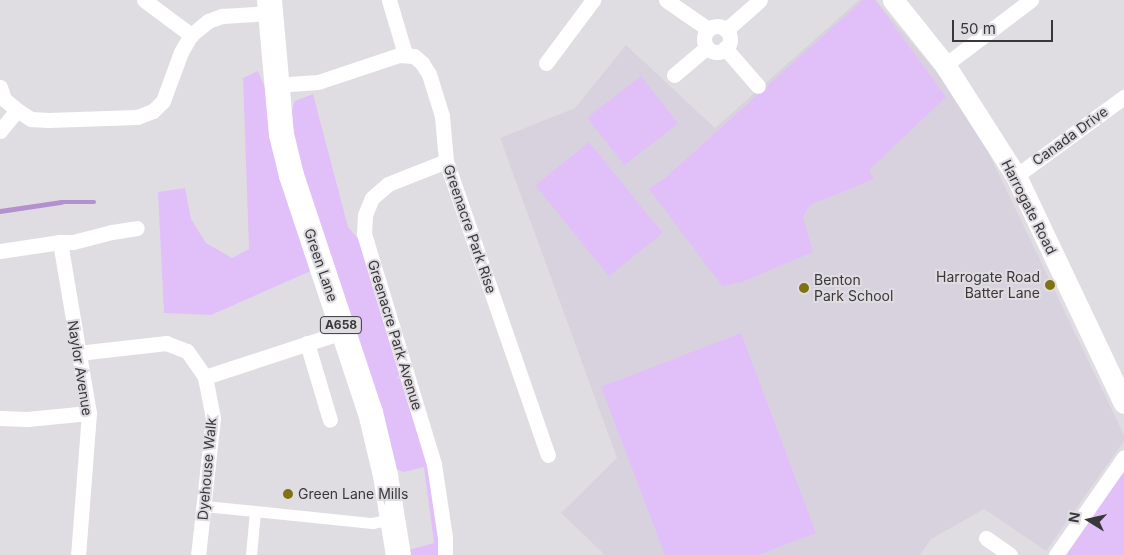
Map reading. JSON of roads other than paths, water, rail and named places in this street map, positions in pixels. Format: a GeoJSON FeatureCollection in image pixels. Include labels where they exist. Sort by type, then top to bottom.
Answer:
{"type":"FeatureCollection","features":[{"type":"Feature","properties":{"kind":"highway","name":"Green Lane"},"geometry":{"type":"LineString","coordinates":[[270,7],[275,85],[281,134],[291,175],[370,412],[384,471],[398,555]]}},
{"type":"Feature","properties":{"kind":"main road","name":"Harrogate Road"},"geometry":{"type":"LineString","coordinates":[[893,0],[945,65],[1016,176],[1118,378],[1124,403]]}},
{"type":"Feature","properties":{"kind":"street"},"geometry":{"type":"LineString","coordinates":[[144,0],[191,36]]}},
{"type":"Feature","properties":{"kind":"street"},"geometry":{"type":"LineString","coordinates":[[275,85],[318,82],[375,62],[405,54],[389,0]]}},
{"type":"Feature","properties":{"kind":"street"},"geometry":{"type":"LineString","coordinates":[[546,63],[593,0]]}},
{"type":"Feature","properties":{"kind":"street"},"geometry":{"type":"LineString","coordinates":[[666,0],[708,29]]}},
{"type":"Feature","properties":{"kind":"street"},"geometry":{"type":"LineString","coordinates":[[726,30],[760,0]]}},
{"type":"Feature","properties":{"kind":"street"},"geometry":{"type":"LineString","coordinates":[[945,65],[1031,0]]}},
{"type":"Feature","properties":{"kind":"street"},"geometry":{"type":"LineString","coordinates":[[0,86],[4,99],[31,119],[138,117],[153,111],[162,101],[181,52],[191,36],[208,20],[270,7]]}},
{"type":"Feature","properties":{"kind":"street"},"geometry":{"type":"LineString","coordinates":[[716,26],[726,30],[729,40],[725,48],[715,52],[707,47],[704,37],[708,29],[716,26]]}},
{"type":"Feature","properties":{"kind":"street"},"geometry":{"type":"LineString","coordinates":[[674,75],[707,47]]}},
{"type":"Feature","properties":{"kind":"street"},"geometry":{"type":"LineString","coordinates":[[725,48],[758,86]]}},
{"type":"Feature","properties":{"kind":"street","name":"Greenacre Park Rise"},"geometry":{"type":"LineString","coordinates":[[405,54],[414,56],[422,62],[429,74],[442,116],[446,162],[548,455]]}},
{"type":"Feature","properties":{"kind":"street","name":"Canada Drive"},"geometry":{"type":"LineString","coordinates":[[1016,176],[1124,96]]}},
{"type":"Feature","properties":{"kind":"street"},"geometry":{"type":"LineString","coordinates":[[0,131],[17,110]]}},
{"type":"Feature","properties":{"kind":"street","name":"Greenacre Park Avenue"},"geometry":{"type":"LineString","coordinates":[[445,555],[445,537],[434,464],[364,234],[365,215],[372,198],[388,184],[446,162]]}},
{"type":"Feature","properties":{"kind":"street"},"geometry":{"type":"LineString","coordinates":[[0,252],[60,242],[73,242],[137,228]]}},
{"type":"Feature","properties":{"kind":"street","name":"Naylor Avenue"},"geometry":{"type":"LineString","coordinates":[[60,242],[89,413],[78,555]]}},
{"type":"Feature","properties":{"kind":"street"},"geometry":{"type":"LineString","coordinates":[[205,377],[343,332]]}},
{"type":"Feature","properties":{"kind":"street","name":"Dyehouse Walk"},"geometry":{"type":"LineString","coordinates":[[78,353],[166,343],[187,351],[205,377],[214,418],[198,555]]}},
{"type":"Feature","properties":{"kind":"street"},"geometry":{"type":"LineString","coordinates":[[307,343],[330,420]]}},
{"type":"Feature","properties":{"kind":"street"},"geometry":{"type":"LineString","coordinates":[[0,418],[27,419],[89,413]]}},
{"type":"Feature","properties":{"kind":"street"},"geometry":{"type":"LineString","coordinates":[[1056,555],[1124,457]]}},
{"type":"Feature","properties":{"kind":"street"},"geometry":{"type":"LineString","coordinates":[[204,506],[372,523],[393,519]]}},
{"type":"Feature","properties":{"kind":"street"},"geometry":{"type":"LineString","coordinates":[[251,555],[255,511]]}},
{"type":"Feature","properties":{"kind":"street"},"geometry":{"type":"LineString","coordinates":[[986,538],[1010,555]]}},
{"type":"Feature","properties":{"kind":"waterway"},"geometry":{"type":"LineString","coordinates":[[0,211],[61,202],[94,202]]}},
{"type":"Feature","properties":{"kind":"place","name":"Harrogate Road Batter Lane"},"geometry":{"type":"Point","coordinates":[1050,285]}},
{"type":"Feature","properties":{"kind":"place","name":"Benton Park School"},"geometry":{"type":"Point","coordinates":[804,288]}},
{"type":"Feature","properties":{"kind":"place","name":"Green Lane Mills"},"geometry":{"type":"Point","coordinates":[288,494]}}]}
